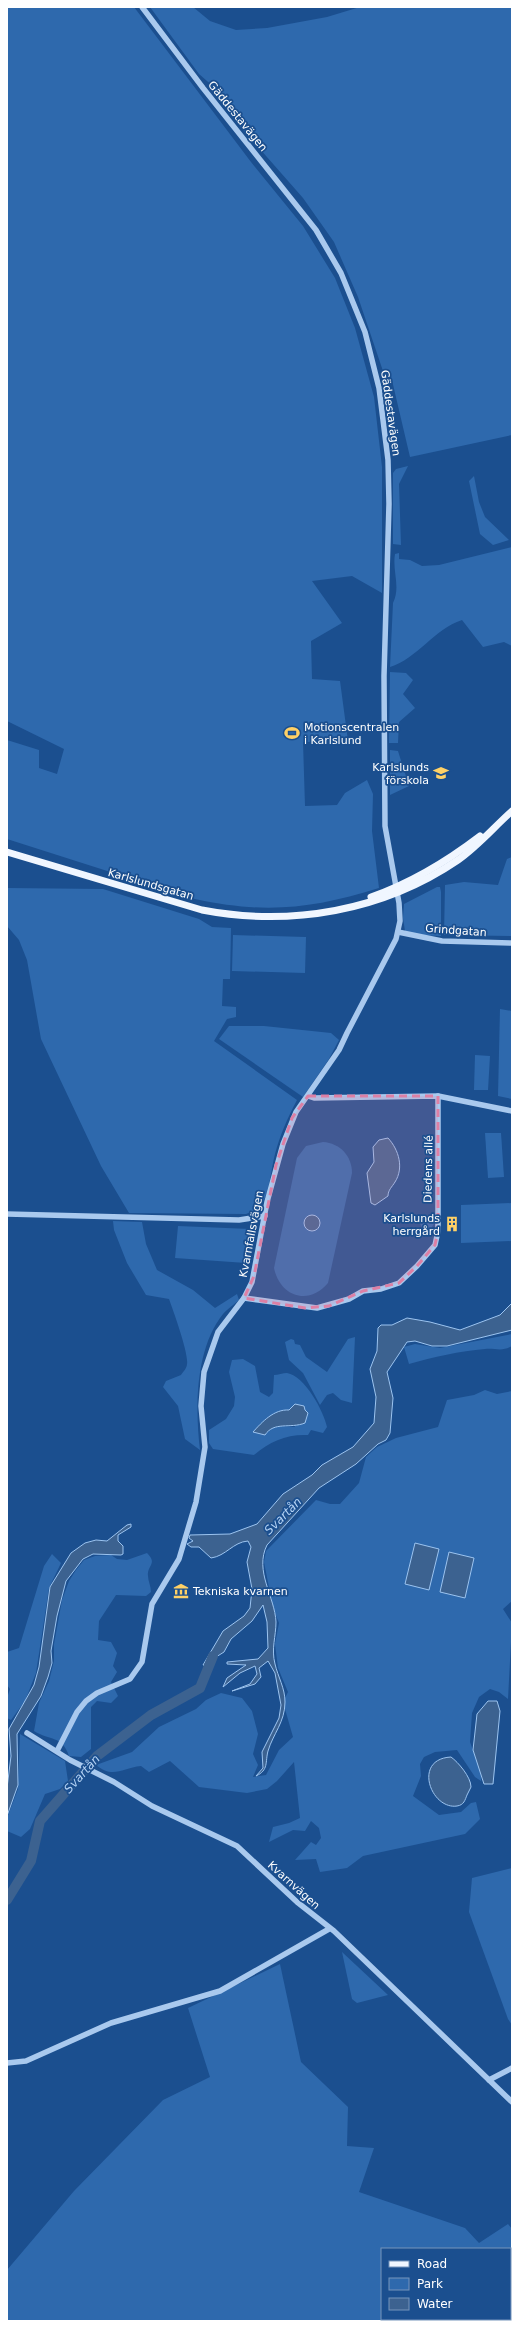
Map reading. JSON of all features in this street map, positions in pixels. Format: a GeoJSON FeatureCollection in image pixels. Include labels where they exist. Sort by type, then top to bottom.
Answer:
{"type":"FeatureCollection","features":[{"type":"Feature","properties":{"kind":"main road","name":"Karlslundsgatan"},"geometry":{"type":"LineString","coordinates":[[7,852],[202,910],[234,915],[293,916],[347,905],[396,891],[435,868],[512,811]]}},
{"type":"Feature","properties":{"kind":"street","name":"Gäddestavägen"},"geometry":{"type":"LineString","coordinates":[[142,7],[212,100],[316,230],[341,273],[365,332],[379,388],[388,460],[384,789],[386,837],[396,891]]}},
{"type":"Feature","properties":{"kind":"street","name":"Kvarnfallsvägen"},"geometry":{"type":"LineString","coordinates":[[57,1751],[77,1712],[86,1701],[97,1693],[130,1679],[142,1662],[152,1604],[179,1559],[196,1502],[205,1447],[201,1406],[204,1372],[218,1332],[244,1298],[254,1276],[265,1216],[282,1144],[292,1118],[339,1050],[398,932],[400,909],[396,891]]}},
{"type":"Feature","properties":{"kind":"street","name":"Grindgatan"},"geometry":{"type":"LineString","coordinates":[[398,932],[442,941],[512,943]]}},
{"type":"Feature","properties":{"kind":"street"},"geometry":{"type":"LineString","coordinates":[[308,1096],[314,1098],[438,1096],[512,1111]]}},
{"type":"Feature","properties":{"kind":"street","name":"Diedens allé"},"geometry":{"type":"LineString","coordinates":[[244,1298],[305,1308],[328,1306],[363,1291],[381,1289],[399,1283],[417,1266],[435,1245],[438,1231],[438,1096]]}},
{"type":"Feature","properties":{"kind":"street"},"geometry":{"type":"LineString","coordinates":[[7,1214],[239,1220],[265,1216]]}},
{"type":"Feature","properties":{"kind":"street","name":"Kvarnvägen"},"geometry":{"type":"LineString","coordinates":[[27,1733],[70,1760],[111,1780],[162,1811],[219,1835],[237,1846],[329,1929],[511,2100]]}},
{"type":"Feature","properties":{"kind":"street"},"geometry":{"type":"LineString","coordinates":[[7,2063],[26,2060],[111,2023],[220,1991],[329,1929]]}},
{"type":"Feature","properties":{"kind":"street"},"geometry":{"type":"LineString","coordinates":[[489,2080],[512,2068]]}},
{"type":"Feature","properties":{"kind":"highlighted area"},"geometry":{"type":"Polygon","coordinates":[[[308,1096],[438,1096],[438,1231],[435,1245],[417,1266],[399,1283],[363,1291],[329,1306],[305,1308],[244,1298],[254,1276],[276,1165],[292,1118],[308,1096]]]}},
{"type":"Feature","properties":{"kind":"green space"},"geometry":{"type":"Polygon","coordinates":[[[7,7],[134,7],[251,162],[303,226],[335,278],[355,328],[374,397],[382,467],[382,593],[352,576],[312,581],[342,623],[311,641],[312,679],[340,681],[348,741],[303,742],[305,806],[337,805],[345,793],[367,780],[373,794],[372,831],[379,888],[332,901],[310,905],[266,908],[220,904],[195,899],[7,839],[7,740],[39,750],[39,768],[57,774],[64,749],[7,721],[7,7]]]}},
{"type":"Feature","properties":{"kind":"green space"},"geometry":{"type":"Polygon","coordinates":[[[150,7],[193,7],[210,21],[236,30],[267,28],[327,17],[360,7],[512,7],[512,435],[410,457],[391,376],[385,377],[358,297],[334,242],[303,198],[237,123],[231,102],[199,74],[150,7]]]}},
{"type":"Feature","properties":{"kind":"green space"},"geometry":{"type":"Polygon","coordinates":[[[408,466],[399,484],[401,545],[393,544],[393,473],[396,469],[408,466]]]}},
{"type":"Feature","properties":{"kind":"green space"},"geometry":{"type":"Polygon","coordinates":[[[474,476],[479,502],[485,517],[509,540],[493,545],[480,534],[469,481],[474,476]]]}},
{"type":"Feature","properties":{"kind":"green space"},"geometry":{"type":"Polygon","coordinates":[[[512,547],[512,646],[504,642],[483,647],[462,620],[443,630],[409,658],[390,667],[393,603],[396,591],[395,554],[399,553],[399,559],[410,560],[422,566],[439,565],[512,547]]]}},
{"type":"Feature","properties":{"kind":"green space"},"geometry":{"type":"Polygon","coordinates":[[[390,672],[406,673],[413,680],[403,694],[415,708],[399,722],[398,743],[389,743],[390,672]]]}},
{"type":"Feature","properties":{"kind":"green space"},"geometry":{"type":"Polygon","coordinates":[[[390,750],[398,751],[409,786],[390,795],[390,750]]]}},
{"type":"Feature","properties":{"kind":"green space"},"geometry":{"type":"Polygon","coordinates":[[[512,857],[512,936],[444,935],[445,885],[464,882],[498,885],[507,859],[512,857]]]}},
{"type":"Feature","properties":{"kind":"green space"},"geometry":{"type":"Polygon","coordinates":[[[437,887],[440,887],[441,892],[441,936],[420,935],[405,931],[403,918],[404,904],[437,887]]]}},
{"type":"Feature","properties":{"kind":"green space"},"geometry":{"type":"Polygon","coordinates":[[[7,888],[103,889],[199,919],[212,927],[231,928],[230,979],[223,979],[222,1006],[236,1007],[236,1017],[227,1019],[214,1041],[297,1100],[279,1140],[267,1192],[262,1204],[259,1207],[246,1214],[129,1213],[101,1166],[41,1039],[27,960],[19,940],[7,926],[7,888]]]}},
{"type":"Feature","properties":{"kind":"green space"},"geometry":{"type":"Polygon","coordinates":[[[233,935],[306,937],[305,973],[232,971],[233,935]]]}},
{"type":"Feature","properties":{"kind":"green space"},"geometry":{"type":"Polygon","coordinates":[[[500,1009],[512,1011],[512,1099],[498,1096],[500,1009]]]}},
{"type":"Feature","properties":{"kind":"green space"},"geometry":{"type":"Polygon","coordinates":[[[229,1026],[264,1026],[331,1033],[339,1040],[329,1059],[303,1097],[219,1039],[229,1026]]]}},
{"type":"Feature","properties":{"kind":"green space"},"geometry":{"type":"Polygon","coordinates":[[[475,1055],[490,1056],[488,1090],[474,1090],[475,1055]]]}},
{"type":"Feature","properties":{"kind":"green space"},"geometry":{"type":"Polygon","coordinates":[[[485,1133],[501,1133],[504,1177],[488,1178],[485,1133]]]}},
{"type":"Feature","properties":{"kind":"green space"},"geometry":{"type":"Polygon","coordinates":[[[323,1142],[335,1145],[344,1152],[350,1161],[352,1173],[328,1283],[320,1290],[312,1294],[304,1296],[296,1295],[289,1292],[282,1286],[277,1278],[274,1268],[297,1158],[306,1146],[323,1142]]]}},
{"type":"Feature","properties":{"kind":"green space"},"geometry":{"type":"Polygon","coordinates":[[[512,1203],[512,1241],[461,1243],[461,1205],[512,1203]]]}},
{"type":"Feature","properties":{"kind":"green space"},"geometry":{"type":"Polygon","coordinates":[[[424,1215],[430,1215],[434,1219],[434,1225],[430,1229],[424,1229],[420,1225],[420,1219],[424,1215]]]}},
{"type":"Feature","properties":{"kind":"green space"},"geometry":{"type":"Polygon","coordinates":[[[113,1221],[142,1222],[146,1244],[157,1270],[193,1290],[215,1308],[237,1294],[239,1300],[223,1314],[214,1328],[202,1361],[198,1398],[198,1434],[200,1450],[185,1439],[178,1406],[163,1387],[166,1381],[181,1375],[187,1364],[186,1351],[169,1299],[146,1295],[127,1263],[114,1230],[113,1221]]]}},
{"type":"Feature","properties":{"kind":"green space"},"geometry":{"type":"Polygon","coordinates":[[[178,1226],[250,1229],[246,1263],[175,1258],[178,1226]]]}},
{"type":"Feature","properties":{"kind":"green space"},"geometry":{"type":"Polygon","coordinates":[[[512,1334],[512,1346],[505,1349],[466,1351],[409,1364],[404,1347],[415,1344],[440,1348],[512,1334]]]}},
{"type":"Feature","properties":{"kind":"green space"},"geometry":{"type":"Polygon","coordinates":[[[355,1337],[352,1403],[341,1400],[333,1393],[327,1395],[320,1405],[303,1373],[289,1360],[285,1342],[291,1339],[294,1340],[295,1344],[300,1345],[306,1357],[327,1372],[348,1339],[355,1337]]]}},
{"type":"Feature","properties":{"kind":"green space"},"geometry":{"type":"Polygon","coordinates":[[[243,1359],[255,1366],[260,1392],[269,1397],[273,1393],[274,1375],[287,1373],[294,1376],[307,1387],[318,1404],[327,1427],[323,1433],[311,1430],[308,1435],[279,1439],[254,1455],[213,1449],[209,1443],[209,1430],[226,1419],[234,1406],[235,1397],[229,1372],[232,1360],[243,1359]],[[289,1410],[268,1430],[277,1426],[295,1427],[289,1410]]]}},
{"type":"Feature","properties":{"kind":"green space"},"geometry":{"type":"Polygon","coordinates":[[[485,1390],[497,1394],[512,1391],[512,1601],[503,1609],[512,1623],[508,1699],[499,1692],[490,1689],[479,1697],[472,1713],[470,1742],[481,1772],[481,1781],[475,1777],[457,1750],[435,1752],[424,1757],[420,1764],[421,1776],[413,1796],[439,1815],[461,1812],[471,1803],[476,1802],[480,1819],[465,1834],[363,1856],[347,1868],[320,1872],[316,1859],[295,1860],[311,1842],[316,1845],[321,1838],[319,1828],[311,1821],[305,1831],[293,1830],[269,1842],[273,1827],[289,1823],[300,1818],[294,1762],[277,1781],[267,1789],[247,1793],[199,1787],[170,1761],[149,1772],[141,1766],[113,1772],[102,1769],[96,1765],[132,1752],[159,1727],[196,1709],[206,1700],[221,1693],[242,1698],[252,1711],[258,1734],[253,1754],[258,1765],[253,1777],[266,1775],[279,1750],[293,1737],[283,1702],[288,1692],[278,1668],[275,1644],[279,1623],[273,1608],[264,1562],[266,1551],[316,1500],[330,1504],[340,1504],[359,1483],[366,1457],[377,1447],[396,1438],[438,1427],[447,1400],[474,1395],[485,1390]]]}},
{"type":"Feature","properties":{"kind":"green space"},"geometry":{"type":"Polygon","coordinates":[[[147,1553],[152,1560],[148,1572],[151,1592],[146,1596],[116,1595],[99,1621],[98,1640],[111,1642],[117,1653],[113,1666],[117,1672],[111,1682],[118,1696],[111,1703],[97,1701],[91,1707],[91,1749],[81,1757],[69,1756],[66,1749],[59,1741],[34,1731],[39,1703],[49,1681],[54,1661],[54,1644],[62,1600],[69,1581],[84,1560],[95,1556],[111,1555],[117,1559],[127,1560],[147,1553]]]}},
{"type":"Feature","properties":{"kind":"green space"},"geometry":{"type":"Polygon","coordinates":[[[52,1554],[61,1563],[49,1588],[36,1673],[25,1701],[11,1720],[7,1718],[7,1698],[10,1689],[7,1685],[7,1652],[19,1648],[44,1566],[52,1554]]]}},
{"type":"Feature","properties":{"kind":"green space"},"geometry":{"type":"Polygon","coordinates":[[[20,1734],[65,1761],[68,1781],[60,1789],[45,1794],[30,1829],[21,1837],[7,1831],[7,1818],[18,1789],[20,1734]]]}},
{"type":"Feature","properties":{"kind":"green space"},"geometry":{"type":"Polygon","coordinates":[[[512,1868],[512,2025],[508,2019],[469,1912],[472,1878],[512,1868]]]}},
{"type":"Feature","properties":{"kind":"green space"},"geometry":{"type":"Polygon","coordinates":[[[342,1952],[388,1995],[357,2003],[352,1999],[342,1952]]]}},
{"type":"Feature","properties":{"kind":"green space"},"geometry":{"type":"Polygon","coordinates":[[[280,1964],[301,2062],[348,2107],[347,2146],[374,2148],[359,2192],[465,2228],[479,2243],[508,2224],[512,2229],[512,2321],[7,2321],[7,2270],[74,2191],[163,2100],[210,2077],[188,2008],[280,1964]]]}},
{"type":"Feature","properties":{"kind":"water"},"geometry":{"type":"Polygon","coordinates":[[[388,1138],[395,1148],[399,1159],[400,1165],[398,1177],[389,1190],[388,1196],[375,1205],[371,1203],[367,1173],[374,1162],[373,1147],[379,1140],[388,1138]]]}},
{"type":"Feature","properties":{"kind":"water"},"geometry":{"type":"Polygon","coordinates":[[[309,1215],[315,1215],[320,1220],[318,1229],[315,1231],[309,1231],[304,1226],[304,1220],[309,1215]]]}},
{"type":"Feature","properties":{"kind":"water"},"geometry":{"type":"Polygon","coordinates":[[[512,1303],[512,1330],[447,1346],[432,1346],[415,1341],[407,1342],[387,1372],[393,1398],[390,1433],[386,1440],[378,1444],[356,1464],[319,1488],[267,1545],[263,1564],[264,1574],[275,1613],[274,1658],[284,1692],[285,1702],[283,1716],[270,1745],[265,1768],[256,1776],[263,1768],[262,1752],[279,1718],[281,1705],[275,1673],[268,1661],[259,1668],[261,1677],[255,1684],[232,1691],[250,1684],[257,1674],[255,1666],[240,1673],[223,1687],[227,1678],[246,1665],[227,1664],[227,1662],[258,1659],[268,1648],[267,1622],[263,1605],[252,1621],[231,1639],[224,1652],[216,1657],[210,1667],[203,1665],[223,1631],[244,1616],[250,1608],[252,1589],[247,1562],[251,1547],[248,1541],[243,1542],[221,1555],[211,1558],[199,1547],[191,1547],[187,1544],[193,1541],[189,1538],[190,1535],[230,1534],[257,1524],[283,1494],[312,1475],[322,1465],[353,1447],[374,1423],[376,1397],[370,1369],[377,1351],[378,1328],[381,1325],[392,1325],[407,1318],[460,1330],[500,1315],[512,1303]]]}},
{"type":"Feature","properties":{"kind":"water"},"geometry":{"type":"Polygon","coordinates":[[[295,1404],[304,1406],[308,1413],[305,1423],[273,1428],[265,1435],[253,1432],[260,1424],[273,1414],[284,1410],[289,1410],[295,1404]]]}},
{"type":"Feature","properties":{"kind":"water"},"geometry":{"type":"Polygon","coordinates":[[[131,1524],[131,1527],[118,1535],[118,1541],[123,1546],[123,1554],[93,1554],[83,1559],[66,1581],[57,1616],[51,1651],[52,1663],[48,1677],[41,1696],[17,1734],[18,1785],[7,1816],[7,1788],[11,1756],[9,1729],[34,1685],[39,1667],[50,1587],[71,1553],[85,1543],[96,1540],[107,1541],[127,1525],[131,1524]]]}},
{"type":"Feature","properties":{"kind":"water"},"geometry":{"type":"Polygon","coordinates":[[[415,1543],[439,1549],[429,1590],[405,1584],[415,1543]]]}},
{"type":"Feature","properties":{"kind":"water"},"geometry":{"type":"Polygon","coordinates":[[[449,1552],[474,1558],[465,1598],[440,1592],[449,1552]]]}},
{"type":"Feature","properties":{"kind":"water"},"geometry":{"type":"Polygon","coordinates":[[[488,1701],[497,1701],[500,1711],[493,1784],[484,1784],[473,1750],[477,1714],[488,1701]]]}},
{"type":"Feature","properties":{"kind":"water"},"geometry":{"type":"Polygon","coordinates":[[[451,1757],[467,1774],[471,1787],[464,1802],[457,1806],[448,1805],[440,1800],[433,1793],[430,1784],[429,1774],[432,1766],[439,1760],[451,1757]]]}},
{"type":"Feature","properties":{"kind":"waterway","name":"Svartån"},"geometry":{"type":"LineString","coordinates":[[7,1900],[31,1861],[40,1821],[97,1756],[151,1715],[200,1688],[213,1656]]}},
{"type":"Feature","properties":{"kind":"place","name":"Motionscentralen i Karlslund"},"geometry":{"type":"Point","coordinates":[292,733]}},
{"type":"Feature","properties":{"kind":"place","name":"Karlslunds förskola"},"geometry":{"type":"Point","coordinates":[441,773]}},
{"type":"Feature","properties":{"kind":"place","name":"Karlslunds herrgård"},"geometry":{"type":"Point","coordinates":[452,1224]}},
{"type":"Feature","properties":{"kind":"place","name":"Tekniska kvarnen"},"geometry":{"type":"Point","coordinates":[181,1591]}}]}
